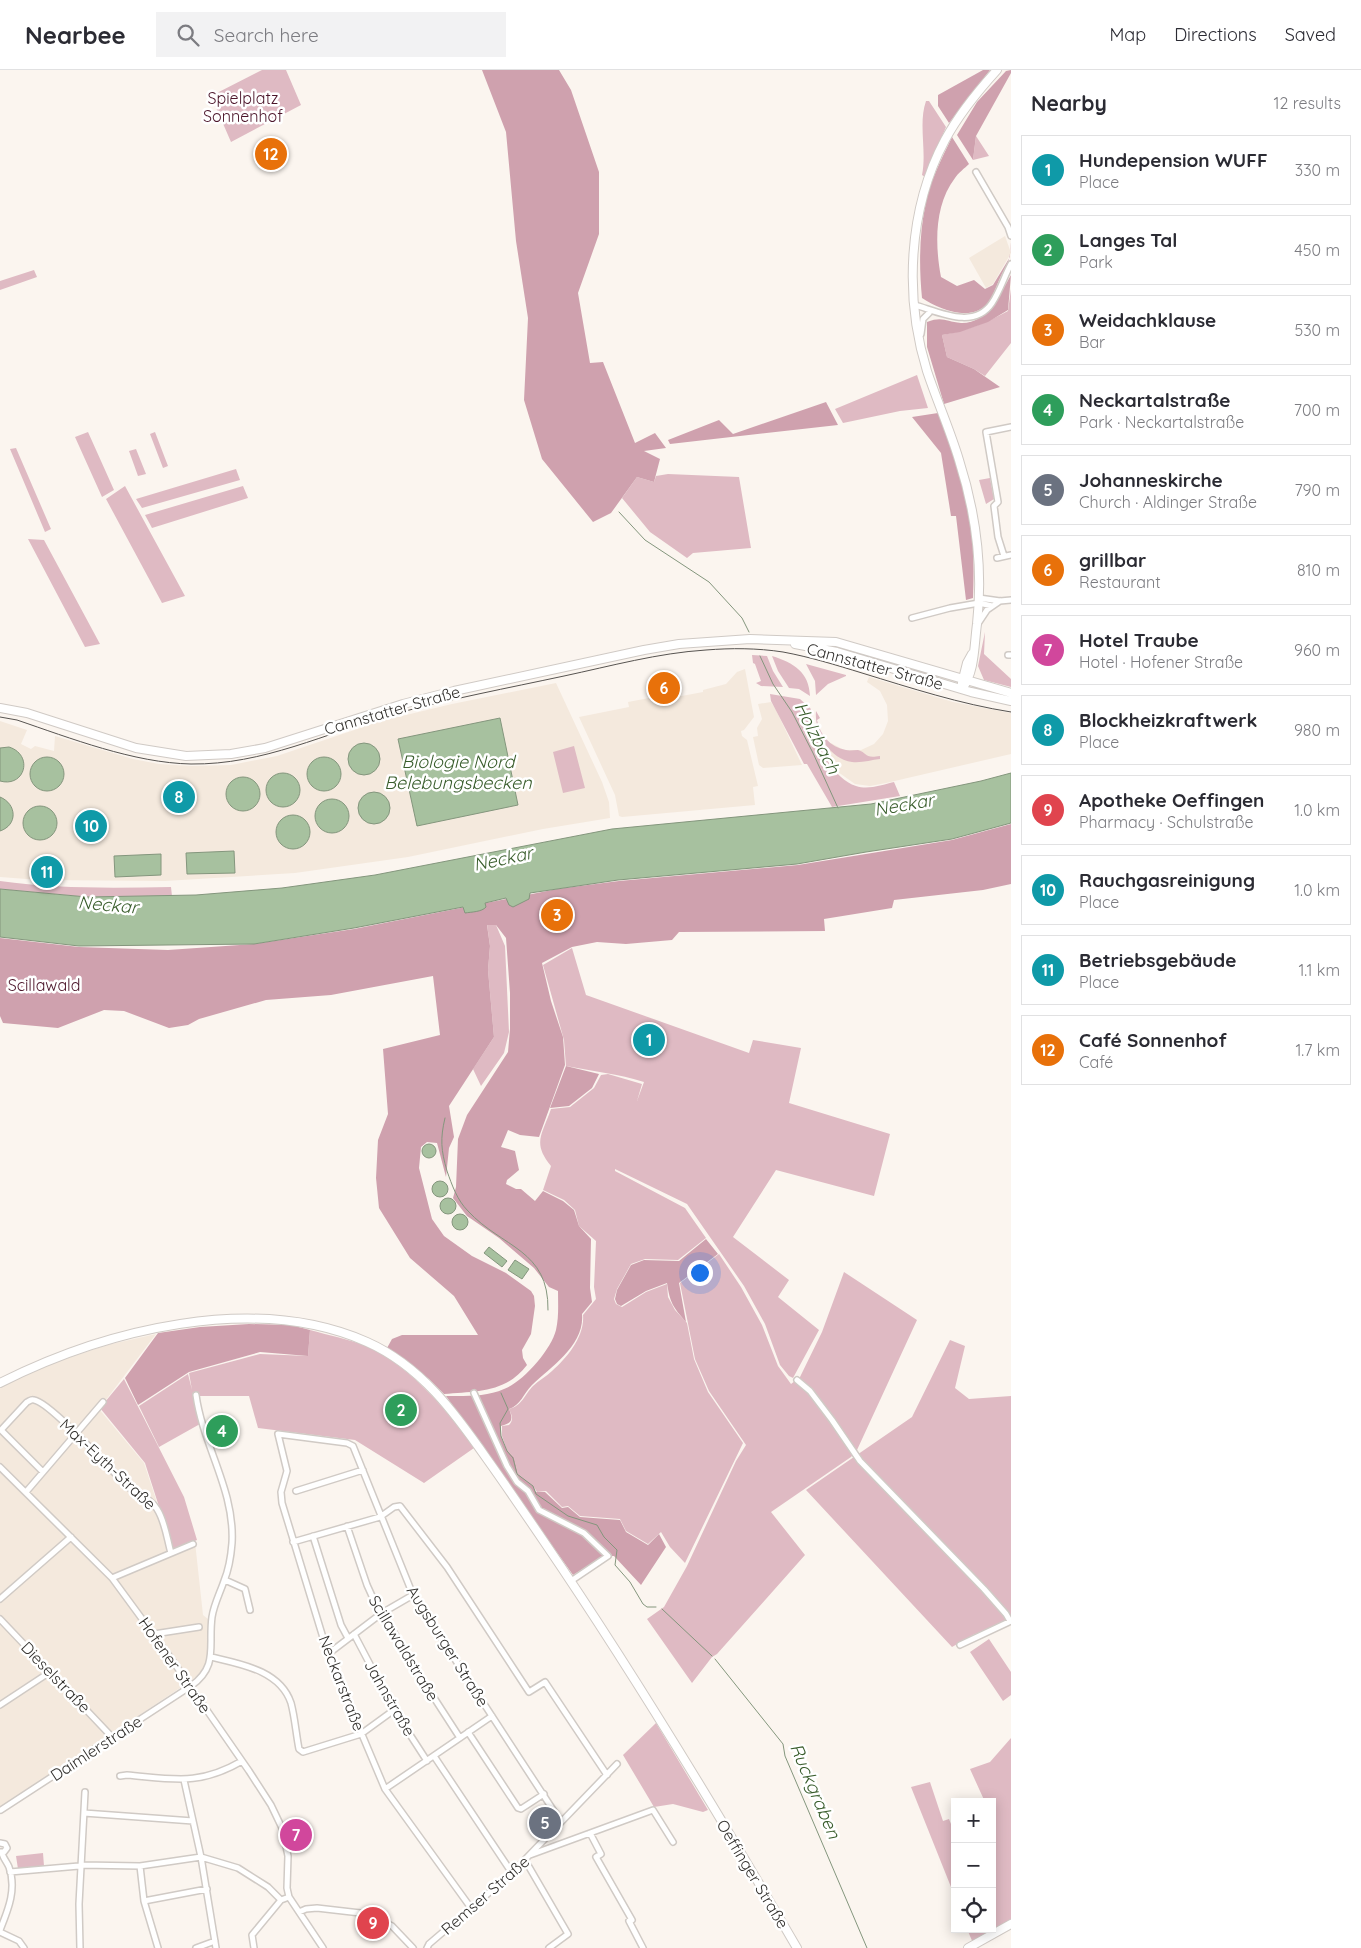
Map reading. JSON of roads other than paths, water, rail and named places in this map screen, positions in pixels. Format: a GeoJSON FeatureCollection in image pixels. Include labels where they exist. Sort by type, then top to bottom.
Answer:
{"type":"FeatureCollection","features":[{"type":"Feature","properties":{"kind":"main road"},"geometry":{"type":"LineString","coordinates":[[979,601],[978,543],[971,504],[960,461],[928,371],[920,342],[913,279],[917,225],[922,200],[944,140],[977,92],[997,70]]}},
{"type":"Feature","properties":{"kind":"main road","name":"Cannstatter Straße"},"geometry":{"type":"LineString","coordinates":[[788,641],[836,652],[962,690],[973,651],[979,601]]}},
{"type":"Feature","properties":{"kind":"main road","name":"Cannstatter Straße"},"geometry":{"type":"LineString","coordinates":[[0,708],[27,713],[136,748],[186,756],[232,754],[265,748],[395,706],[454,691],[644,650],[727,639],[822,641],[846,644],[965,681]]}},
{"type":"Feature","properties":{"kind":"main road","name":"Cannstatter Straße"},"geometry":{"type":"LineString","coordinates":[[965,681],[972,670],[973,651]]}},
{"type":"Feature","properties":{"kind":"main road"},"geometry":{"type":"LineString","coordinates":[[972,670],[987,687]]}},
{"type":"Feature","properties":{"kind":"main road"},"geometry":{"type":"LineString","coordinates":[[965,681],[1011,693]]}},
{"type":"Feature","properties":{"kind":"main road"},"geometry":{"type":"LineString","coordinates":[[962,690],[1011,701]]}},
{"type":"Feature","properties":{"kind":"main road","name":"Oeffinger Straße"},"geometry":{"type":"LineString","coordinates":[[0,1383],[42,1363],[105,1341],[179,1325],[248,1320],[292,1321],[348,1335],[385,1352],[425,1381],[452,1410],[503,1481],[571,1581],[698,1782],[797,1948]]}},
{"type":"Feature","properties":{"kind":"main road"},"geometry":{"type":"LineString","coordinates":[[968,1948],[1011,1924]]}},
{"type":"Feature","properties":{"kind":"street"},"geometry":{"type":"LineString","coordinates":[[976,172],[1008,226],[1011,236]]}},
{"type":"Feature","properties":{"kind":"street"},"geometry":{"type":"LineString","coordinates":[[915,309],[961,318],[979,314],[990,306],[1011,264]]}},
{"type":"Feature","properties":{"kind":"street"},"geometry":{"type":"LineString","coordinates":[[915,309],[929,313],[942,313]]}},
{"type":"Feature","properties":{"kind":"street"},"geometry":{"type":"LineString","coordinates":[[920,342],[923,319],[929,313]]}},
{"type":"Feature","properties":{"kind":"street"},"geometry":{"type":"LineString","coordinates":[[1004,556],[998,537],[994,506],[998,502],[986,432],[1011,426]]}},
{"type":"Feature","properties":{"kind":"street"},"geometry":{"type":"LineString","coordinates":[[997,558],[1011,555]]}},
{"type":"Feature","properties":{"kind":"street","name":"Cannstatter Straße"},"geometry":{"type":"LineString","coordinates":[[979,601],[1011,600]]}},
{"type":"Feature","properties":{"kind":"street"},"geometry":{"type":"LineString","coordinates":[[912,618],[979,601],[992,606]]}},
{"type":"Feature","properties":{"kind":"street","name":"Cannstatter Straße"},"geometry":{"type":"LineString","coordinates":[[977,626],[992,606],[1000,601]]}},
{"type":"Feature","properties":{"kind":"street"},"geometry":{"type":"LineString","coordinates":[[797,1380],[810,1391],[860,1461],[984,1589],[1010,1621],[960,1645]]}},
{"type":"Feature","properties":{"kind":"street"},"geometry":{"type":"LineString","coordinates":[[474,1393],[507,1466],[517,1482],[528,1491],[540,1510],[584,1533],[608,1556],[571,1581]]}},
{"type":"Feature","properties":{"kind":"street"},"geometry":{"type":"LineString","coordinates":[[196,1395],[203,1425],[218,1464],[231,1516],[232,1542],[230,1564],[212,1618],[211,1657],[252,1668],[273,1678],[291,1704],[301,1752],[313,1750],[361,1734],[394,1710]]}},
{"type":"Feature","properties":{"kind":"street","name":"Max-Eyth-Straße"},"geometry":{"type":"LineString","coordinates":[[42,1472],[1,1430],[32,1400],[36,1400],[54,1413],[129,1488],[151,1500],[158,1510],[171,1553]]}},
{"type":"Feature","properties":{"kind":"street"},"geometry":{"type":"LineString","coordinates":[[26,1492],[103,1402]]}},
{"type":"Feature","properties":{"kind":"street","name":"Augsburger Straße"},"geometry":{"type":"LineString","coordinates":[[278,1434],[350,1444],[353,1446],[413,1595],[561,1822]]}},
{"type":"Feature","properties":{"kind":"street","name":"Neckarstraße"},"geometry":{"type":"LineString","coordinates":[[278,1434],[287,1470],[281,1492],[282,1503],[328,1654],[385,1789],[471,1908]]}},
{"type":"Feature","properties":{"kind":"street","name":"Hofener Straße"},"geometry":{"type":"LineString","coordinates":[[0,1467],[112,1578],[154,1634],[242,1761],[271,1804],[282,1828],[288,1856],[287,1888],[290,1897]]}},
{"type":"Feature","properties":{"kind":"street"},"geometry":{"type":"LineString","coordinates":[[296,1491],[363,1470]]}},
{"type":"Feature","properties":{"kind":"street"},"geometry":{"type":"LineString","coordinates":[[293,1542],[380,1517],[397,1505],[405,1512],[447,1567],[529,1692],[545,1682],[607,1775]]}},
{"type":"Feature","properties":{"kind":"street","name":"Scillawaldstraße"},"geometry":{"type":"LineString","coordinates":[[347,1526],[367,1585],[382,1613],[460,1738]]}},
{"type":"Feature","properties":{"kind":"street"},"geometry":{"type":"LineString","coordinates":[[313,1536],[341,1625],[348,1638]]}},
{"type":"Feature","properties":{"kind":"street"},"geometry":{"type":"LineString","coordinates":[[0,1599],[70,1537]]}},
{"type":"Feature","properties":{"kind":"street"},"geometry":{"type":"LineString","coordinates":[[112,1578],[193,1544]]}},
{"type":"Feature","properties":{"kind":"street"},"geometry":{"type":"LineString","coordinates":[[225,1580],[245,1589],[250,1610]]}},
{"type":"Feature","properties":{"kind":"street"},"geometry":{"type":"LineString","coordinates":[[328,1654],[382,1613],[413,1595]]}},
{"type":"Feature","properties":{"kind":"street","name":"Dieselstraße"},"geometry":{"type":"LineString","coordinates":[[0,1619],[112,1737]]}},
{"type":"Feature","properties":{"kind":"street"},"geometry":{"type":"LineString","coordinates":[[154,1634],[199,1627]]}},
{"type":"Feature","properties":{"kind":"street","name":"Jahnstraße"},"geometry":{"type":"LineString","coordinates":[[354,1634],[394,1710],[427,1762]]}},
{"type":"Feature","properties":{"kind":"street","name":"Daimlerstraße"},"geometry":{"type":"LineString","coordinates":[[1,1810],[190,1686],[203,1675],[211,1657]]}},
{"type":"Feature","properties":{"kind":"street"},"geometry":{"type":"LineString","coordinates":[[0,1705],[50,1672]]}},
{"type":"Feature","properties":{"kind":"street"},"geometry":{"type":"LineString","coordinates":[[385,1789],[492,1716]]}},
{"type":"Feature","properties":{"kind":"street"},"geometry":{"type":"LineString","coordinates":[[468,1732],[518,1808],[521,1809],[544,1794]]}},
{"type":"Feature","properties":{"kind":"street"},"geometry":{"type":"LineString","coordinates":[[434,1756],[512,1873]]}},
{"type":"Feature","properties":{"kind":"street"},"geometry":{"type":"LineString","coordinates":[[120,1776],[127,1774],[184,1780],[214,1775],[242,1761]]}},
{"type":"Feature","properties":{"kind":"street"},"geometry":{"type":"LineString","coordinates":[[549,1948],[568,1934],[527,1858],[617,1764]]}},
{"type":"Feature","properties":{"kind":"street"},"geometry":{"type":"LineString","coordinates":[[184,1780],[201,1857],[216,1948]]}},
{"type":"Feature","properties":{"kind":"street"},"geometry":{"type":"LineString","coordinates":[[80,1948],[80,1865],[85,1792]]}},
{"type":"Feature","properties":{"kind":"street","name":"Remser Straße"},"geometry":{"type":"LineString","coordinates":[[426,1948],[527,1858],[653,1810],[673,1842]]}},
{"type":"Feature","properties":{"kind":"street"},"geometry":{"type":"LineString","coordinates":[[84,1813],[193,1821]]}},
{"type":"Feature","properties":{"kind":"street"},"geometry":{"type":"LineString","coordinates":[[590,1833],[602,1854],[596,1857],[631,1920],[642,1948]]}},
{"type":"Feature","properties":{"kind":"street"},"geometry":{"type":"LineString","coordinates":[[0,1837],[1,1843],[7,1848],[4,1852],[1,1852],[10,1872],[12,1896],[0,1931],[19,1941],[24,1948]]}},
{"type":"Feature","properties":{"kind":"street"},"geometry":{"type":"LineString","coordinates":[[10,1872],[80,1865],[140,1866],[201,1857],[238,1868],[268,1887],[281,1900]]}},
{"type":"Feature","properties":{"kind":"street"},"geometry":{"type":"LineString","coordinates":[[140,1866],[144,1901],[158,1948]]}},
{"type":"Feature","properties":{"kind":"street"},"geometry":{"type":"LineString","coordinates":[[144,1901],[207,1889]]}},
{"type":"Feature","properties":{"kind":"street"},"geometry":{"type":"LineString","coordinates":[[254,1948],[252,1936],[281,1900],[290,1897],[323,1948]]}},
{"type":"Feature","properties":{"kind":"street"},"geometry":{"type":"LineString","coordinates":[[299,1912],[317,1908],[369,1914],[392,1926],[413,1948]]}},
{"type":"Feature","properties":{"kind":"street"},"geometry":{"type":"LineString","coordinates":[[196,1948],[215,1941]]}},
{"type":"Feature","properties":{"kind":"water","name":"Biologie Nord Belebungsbecken"},"geometry":{"type":"Polygon","coordinates":[[[500,718],[518,805],[417,826],[398,739],[500,718]]]}},
{"type":"Feature","properties":{"kind":"water"},"geometry":{"type":"Polygon","coordinates":[[[364,743],[376,747],[380,759],[376,771],[364,775],[352,771],[348,759],[352,747],[364,743]]]}},
{"type":"Feature","properties":{"kind":"water"},"geometry":{"type":"Polygon","coordinates":[[[9,747],[17,751],[22,757],[24,763],[23,770],[15,780],[9,782],[0,781],[0,748],[9,747]]]}},
{"type":"Feature","properties":{"kind":"water"},"geometry":{"type":"Polygon","coordinates":[[[47,757],[54,758],[59,762],[63,767],[63,781],[59,786],[54,790],[47,791],[40,790],[35,786],[31,781],[30,774],[31,767],[35,762],[40,758],[47,757]]]}},
{"type":"Feature","properties":{"kind":"water"},"geometry":{"type":"Polygon","coordinates":[[[324,757],[336,762],[341,774],[336,786],[324,791],[312,786],[307,774],[312,762],[324,757]]]}},
{"type":"Feature","properties":{"kind":"water"},"geometry":{"type":"Polygon","coordinates":[[[283,773],[290,774],[295,778],[299,783],[299,797],[295,802],[290,806],[283,807],[276,806],[271,802],[267,797],[266,790],[267,783],[271,778],[276,774],[283,773]]]}},
{"type":"Feature","properties":{"kind":"water","name":"Neckar"},"geometry":{"type":"Polygon","coordinates":[[[1011,773],[1011,823],[952,839],[797,864],[618,880],[530,893],[529,899],[513,907],[509,905],[506,898],[485,903],[486,907],[476,912],[465,913],[463,907],[354,928],[254,944],[79,946],[0,937],[0,889],[87,897],[196,895],[282,888],[375,875],[612,829],[871,804],[1011,773]]]}},
{"type":"Feature","properties":{"kind":"water"},"geometry":{"type":"Polygon","coordinates":[[[243,777],[250,778],[255,782],[259,787],[259,801],[255,806],[250,810],[243,811],[236,810],[231,806],[227,801],[226,794],[227,787],[231,782],[236,778],[243,777]]]}},
{"type":"Feature","properties":{"kind":"water"},"geometry":{"type":"Polygon","coordinates":[[[374,792],[386,796],[390,808],[386,820],[374,824],[362,820],[358,808],[362,796],[374,792]]]}},
{"type":"Feature","properties":{"kind":"water"},"geometry":{"type":"Polygon","coordinates":[[[0,797],[10,804],[13,814],[10,824],[0,831],[0,797]]]}},
{"type":"Feature","properties":{"kind":"water"},"geometry":{"type":"Polygon","coordinates":[[[332,799],[344,804],[349,816],[344,828],[332,833],[320,828],[315,816],[320,804],[332,799]]]}},
{"type":"Feature","properties":{"kind":"water"},"geometry":{"type":"Polygon","coordinates":[[[40,806],[47,807],[52,811],[56,816],[56,830],[52,835],[47,839],[40,840],[33,839],[28,835],[24,830],[23,823],[24,816],[28,811],[33,807],[40,806]]]}},
{"type":"Feature","properties":{"kind":"water"},"geometry":{"type":"Polygon","coordinates":[[[293,815],[300,816],[305,820],[309,825],[309,839],[305,844],[300,848],[293,849],[286,848],[281,844],[277,839],[276,832],[277,825],[281,820],[286,816],[293,815]]]}},
{"type":"Feature","properties":{"kind":"water"},"geometry":{"type":"Polygon","coordinates":[[[234,851],[235,873],[187,874],[186,853],[234,851]]]}},
{"type":"Feature","properties":{"kind":"water"},"geometry":{"type":"Polygon","coordinates":[[[161,854],[161,875],[115,877],[114,856],[161,854]]]}},
{"type":"Feature","properties":{"kind":"water"},"geometry":{"type":"Polygon","coordinates":[[[426,1144],[432,1144],[436,1151],[432,1158],[426,1158],[422,1154],[422,1148],[426,1144]]]}},
{"type":"Feature","properties":{"kind":"water"},"geometry":{"type":"Polygon","coordinates":[[[440,1181],[446,1183],[448,1189],[446,1195],[440,1197],[434,1195],[432,1189],[434,1183],[440,1181]]]}},
{"type":"Feature","properties":{"kind":"water"},"geometry":{"type":"Polygon","coordinates":[[[448,1198],[454,1200],[456,1206],[454,1212],[448,1214],[442,1212],[440,1206],[442,1200],[448,1198]]]}},
{"type":"Feature","properties":{"kind":"water"},"geometry":{"type":"Polygon","coordinates":[[[457,1214],[463,1214],[468,1219],[466,1228],[457,1230],[452,1225],[452,1219],[457,1214]]]}},
{"type":"Feature","properties":{"kind":"water"},"geometry":{"type":"Polygon","coordinates":[[[489,1247],[507,1261],[502,1267],[484,1253],[489,1247]]]}},
{"type":"Feature","properties":{"kind":"water"},"geometry":{"type":"Polygon","coordinates":[[[515,1260],[529,1269],[522,1279],[508,1270],[515,1260]]]}},
{"type":"Feature","properties":{"kind":"waterway","name":"Holzbach"},"geometry":{"type":"LineString","coordinates":[[619,512],[645,540],[709,582],[742,618],[749,632]]}},
{"type":"Feature","properties":{"kind":"waterway","name":"Holzbach"},"geometry":{"type":"LineString","coordinates":[[760,656],[773,684],[792,712],[838,808]]}},
{"type":"Feature","properties":{"kind":"waterway","name":"Ruckgraben"},"geometry":{"type":"LineString","coordinates":[[445,1118],[442,1132],[442,1151],[447,1171],[458,1197],[464,1207],[481,1223],[532,1262],[541,1274],[546,1290],[548,1310]]}},
{"type":"Feature","properties":{"kind":"waterway","name":"Ruckgraben"},"geometry":{"type":"LineString","coordinates":[[501,1393],[508,1409],[500,1423],[501,1436],[507,1451],[513,1458],[517,1474],[533,1486],[536,1494],[568,1516],[597,1525],[604,1537],[617,1550],[615,1565],[630,1582],[643,1604],[647,1607],[656,1607]]}},
{"type":"Feature","properties":{"kind":"waterway","name":"Ruckgraben"},"geometry":{"type":"LineString","coordinates":[[662,1609],[712,1656]]}},
{"type":"Feature","properties":{"kind":"waterway","name":"Ruckgraben"},"geometry":{"type":"LineString","coordinates":[[715,1659],[783,1744],[785,1756],[867,1948]]}},
{"type":"Feature","properties":{"kind":"tram line"},"geometry":{"type":"LineString","coordinates":[[0,717],[17,720],[80,742],[147,759],[169,763],[218,763],[269,754],[394,714],[458,699],[652,657],[715,649],[754,649],[803,656],[973,705],[1011,712]]}},
{"type":"Feature","properties":{"kind":"place","name":"Café Sonnenhof"},"geometry":{"type":"Point","coordinates":[271,154]}},
{"type":"Feature","properties":{"kind":"place","name":"grillbar"},"geometry":{"type":"Point","coordinates":[664,688]}},
{"type":"Feature","properties":{"kind":"place","name":"Blockheizkraftwerk"},"geometry":{"type":"Point","coordinates":[179,797]}},
{"type":"Feature","properties":{"kind":"place","name":"Rauchgasreinigung"},"geometry":{"type":"Point","coordinates":[91,826]}},
{"type":"Feature","properties":{"kind":"place","name":"Betriebsgebäude"},"geometry":{"type":"Point","coordinates":[47,872]}},
{"type":"Feature","properties":{"kind":"place","name":"Weidachklause"},"geometry":{"type":"Point","coordinates":[557,915]}},
{"type":"Feature","properties":{"kind":"place","name":"Hundepension WUFF"},"geometry":{"type":"Point","coordinates":[649,1040]}},
{"type":"Feature","properties":{"kind":"place","name":"Langes Tal"},"geometry":{"type":"Point","coordinates":[401,1410]}},
{"type":"Feature","properties":{"kind":"place","name":"Neckartalstraße"},"geometry":{"type":"Point","coordinates":[222,1431]}},
{"type":"Feature","properties":{"kind":"place","name":"Johanneskirche"},"geometry":{"type":"Point","coordinates":[545,1823]}},
{"type":"Feature","properties":{"kind":"place","name":"Hotel Traube"},"geometry":{"type":"Point","coordinates":[296,1835]}},
{"type":"Feature","properties":{"kind":"place","name":"Apotheke Oeffingen"},"geometry":{"type":"Point","coordinates":[373,1923]}},
{"type":"Feature","properties":{"kind":"park label","name":"Spielplatz Sonnenhof"},"geometry":{"type":"Point","coordinates":[243,107]}},
{"type":"Feature","properties":{"kind":"park label","name":"Scillawald"},"geometry":{"type":"Point","coordinates":[44,985]}}]}
